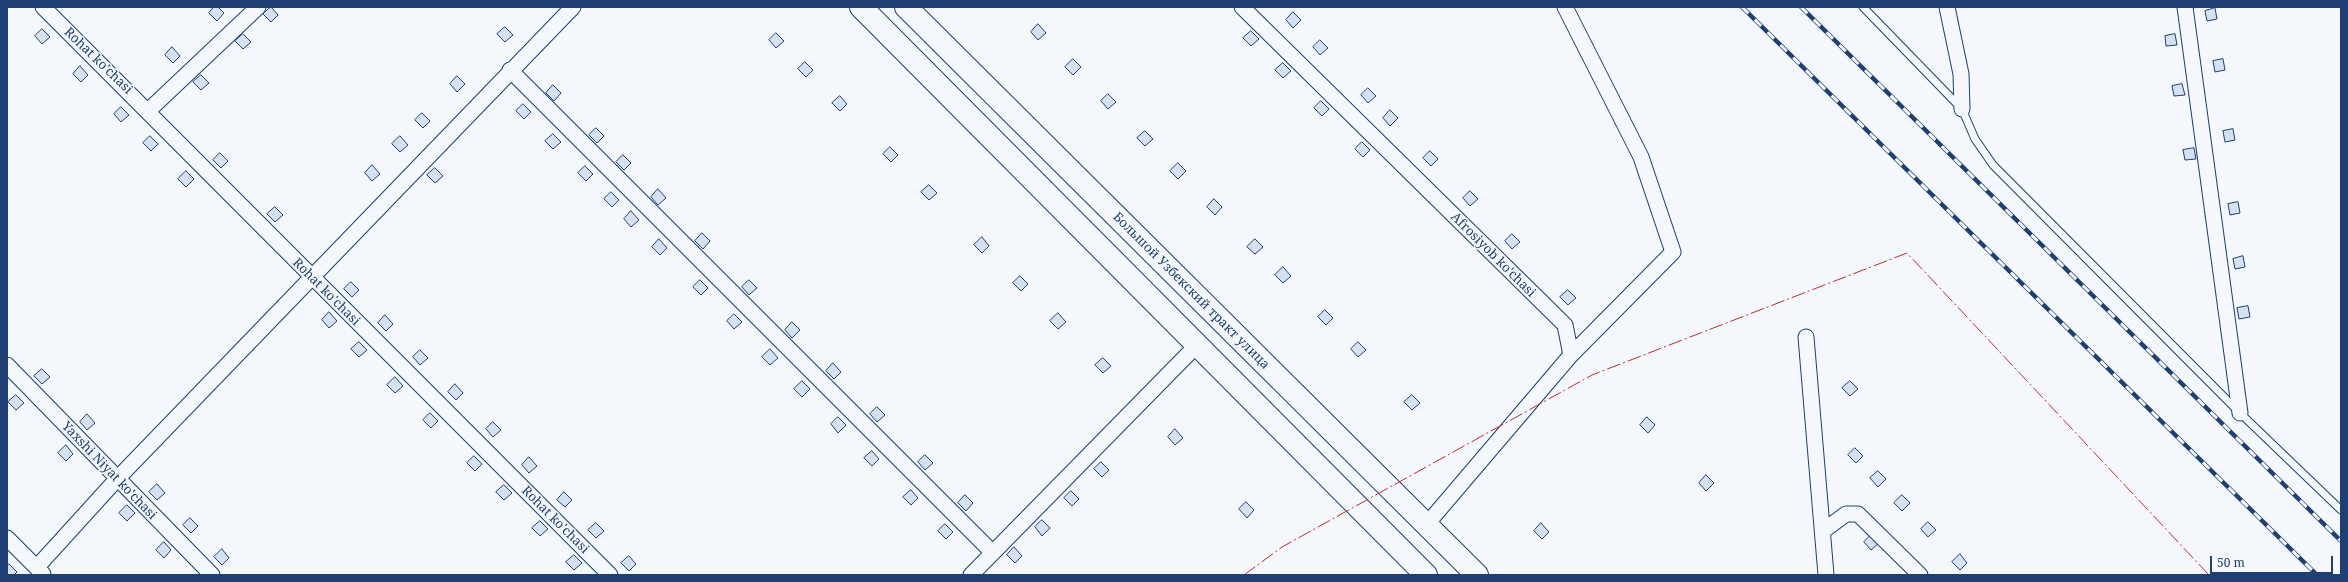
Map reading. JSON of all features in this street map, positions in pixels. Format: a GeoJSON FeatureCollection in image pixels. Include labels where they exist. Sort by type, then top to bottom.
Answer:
{"type":"FeatureCollection","features":[{"type":"Feature","properties":{"kind":"main road"},"geometry":{"type":"LineString","coordinates":[[861,7],[1426,575]]}},
{"type":"Feature","properties":{"kind":"main road","name":"Большой Узбекский тракт улица"},"geometry":{"type":"LineString","coordinates":[[906,7],[1477,575]]}},
{"type":"Feature","properties":{"kind":"main road"},"geometry":{"type":"LineString","coordinates":[[1387,536],[1404,575]]}},
{"type":"Feature","properties":{"kind":"street","name":"Rohat ko'chasi"},"geometry":{"type":"LineString","coordinates":[[43,7],[148,110],[312,279],[610,575]]}},
{"type":"Feature","properties":{"kind":"street"},"geometry":{"type":"LineString","coordinates":[[148,110],[258,7]]}},
{"type":"Feature","properties":{"kind":"street"},"geometry":{"type":"LineString","coordinates":[[7,538],[40,571],[117,480],[312,279],[510,70],[573,7]]}},
{"type":"Feature","properties":{"kind":"street","name":"Afrosiyob ko'chasi"},"geometry":{"type":"LineString","coordinates":[[1242,7],[1565,326],[1571,355]]}},
{"type":"Feature","properties":{"kind":"street"},"geometry":{"type":"LineString","coordinates":[[1427,524],[1571,355],[1673,252],[1641,157],[1565,7]]}},
{"type":"Feature","properties":{"kind":"street"},"geometry":{"type":"LineString","coordinates":[[1947,7],[1961,74],[1962,108]]}},
{"type":"Feature","properties":{"kind":"street"},"geometry":{"type":"LineString","coordinates":[[2185,7],[2240,414]]}},
{"type":"Feature","properties":{"kind":"street"},"geometry":{"type":"LineString","coordinates":[[510,70],[993,553]]}},
{"type":"Feature","properties":{"kind":"street"},"geometry":{"type":"LineString","coordinates":[[1806,337],[1826,575]]}},
{"type":"Feature","properties":{"kind":"street"},"geometry":{"type":"LineString","coordinates":[[972,575],[1197,345]]}},
{"type":"Feature","properties":{"kind":"street","name":"Yaxshi Niyat ko'chasi"},"geometry":{"type":"LineString","coordinates":[[7,365],[117,480],[212,575]]}},
{"type":"Feature","properties":{"kind":"street"},"geometry":{"type":"LineString","coordinates":[[1823,531],[1846,514],[1858,514],[1920,575]]}},
{"type":"Feature","properties":{"kind":"lane"},"geometry":{"type":"LineString","coordinates":[[1863,7],[1962,108],[1975,139],[1993,165],[2240,414],[2341,510]]}},
{"type":"Feature","properties":{"kind":"building"},"geometry":{"type":"Polygon","coordinates":[[[214,7],[218,7],[224,13],[217,21],[209,13],[214,7]]]}},
{"type":"Feature","properties":{"kind":"building"},"geometry":{"type":"Polygon","coordinates":[[[271,7],[278,15],[271,22],[263,14],[271,7]]]}},
{"type":"Feature","properties":{"kind":"building"},"geometry":{"type":"Polygon","coordinates":[[[2215,8],[2217,19],[2207,21],[2205,11],[2215,8]]]}},
{"type":"Feature","properties":{"kind":"building"},"geometry":{"type":"Polygon","coordinates":[[[1293,12],[1301,20],[1293,28],[1286,20],[1293,12]]]}},
{"type":"Feature","properties":{"kind":"building"},"geometry":{"type":"Polygon","coordinates":[[[1038,24],[1046,33],[1038,40],[1031,32],[1038,24]]]}},
{"type":"Feature","properties":{"kind":"building"},"geometry":{"type":"Polygon","coordinates":[[[505,27],[513,35],[505,42],[497,34],[505,27]]]}},
{"type":"Feature","properties":{"kind":"building"},"geometry":{"type":"Polygon","coordinates":[[[42,29],[50,37],[42,44],[35,36],[42,29]]]}},
{"type":"Feature","properties":{"kind":"building"},"geometry":{"type":"Polygon","coordinates":[[[1251,31],[1259,39],[1251,46],[1243,38],[1251,31]]]}},
{"type":"Feature","properties":{"kind":"building"},"geometry":{"type":"Polygon","coordinates":[[[776,33],[784,41],[776,48],[769,40],[776,33]]]}},
{"type":"Feature","properties":{"kind":"building"},"geometry":{"type":"Polygon","coordinates":[[[243,34],[251,42],[243,49],[235,41],[243,34]]]}},
{"type":"Feature","properties":{"kind":"building"},"geometry":{"type":"Polygon","coordinates":[[[2175,34],[2177,45],[2166,46],[2165,36],[2175,34]]]}},
{"type":"Feature","properties":{"kind":"building"},"geometry":{"type":"Polygon","coordinates":[[[1320,40],[1328,48],[1320,55],[1313,47],[1320,40]]]}},
{"type":"Feature","properties":{"kind":"building"},"geometry":{"type":"Polygon","coordinates":[[[172,47],[180,56],[173,63],[165,55],[172,47]]]}},
{"type":"Feature","properties":{"kind":"building"},"geometry":{"type":"Polygon","coordinates":[[[1073,59],[1081,67],[1073,75],[1065,67],[1073,59]]]}},
{"type":"Feature","properties":{"kind":"building"},"geometry":{"type":"Polygon","coordinates":[[[2223,59],[2225,70],[2215,72],[2213,61],[2223,59]]]}},
{"type":"Feature","properties":{"kind":"building"},"geometry":{"type":"Polygon","coordinates":[[[805,62],[813,70],[806,77],[798,69],[805,62]]]}},
{"type":"Feature","properties":{"kind":"building"},"geometry":{"type":"Polygon","coordinates":[[[1283,63],[1291,71],[1283,78],[1275,70],[1283,63]]]}},
{"type":"Feature","properties":{"kind":"building"},"geometry":{"type":"Polygon","coordinates":[[[80,66],[88,75],[81,82],[73,74],[80,66]]]}},
{"type":"Feature","properties":{"kind":"building"},"geometry":{"type":"Polygon","coordinates":[[[201,75],[209,83],[201,90],[193,82],[201,75]]]}},
{"type":"Feature","properties":{"kind":"building"},"geometry":{"type":"Polygon","coordinates":[[[457,76],[465,84],[457,92],[450,84],[457,76]]]}},
{"type":"Feature","properties":{"kind":"building"},"geometry":{"type":"Polygon","coordinates":[[[2182,84],[2185,95],[2174,96],[2172,86],[2182,84]]]}},
{"type":"Feature","properties":{"kind":"building"},"geometry":{"type":"Polygon","coordinates":[[[553,85],[561,93],[554,101],[546,93],[553,85]]]}},
{"type":"Feature","properties":{"kind":"building"},"geometry":{"type":"Polygon","coordinates":[[[1368,88],[1376,96],[1368,103],[1361,95],[1368,88]]]}},
{"type":"Feature","properties":{"kind":"building"},"geometry":{"type":"Polygon","coordinates":[[[1108,94],[1116,102],[1108,109],[1101,101],[1108,94]]]}},
{"type":"Feature","properties":{"kind":"building"},"geometry":{"type":"Polygon","coordinates":[[[840,96],[847,104],[840,111],[832,103],[840,96]]]}},
{"type":"Feature","properties":{"kind":"building"},"geometry":{"type":"Polygon","coordinates":[[[1321,101],[1329,109],[1322,116],[1314,108],[1321,101]]]}},
{"type":"Feature","properties":{"kind":"building"},"geometry":{"type":"Polygon","coordinates":[[[523,104],[531,112],[524,119],[516,111],[523,104]]]}},
{"type":"Feature","properties":{"kind":"building"},"geometry":{"type":"Polygon","coordinates":[[[121,107],[129,115],[121,122],[114,114],[121,107]]]}},
{"type":"Feature","properties":{"kind":"building"},"geometry":{"type":"Polygon","coordinates":[[[1390,110],[1398,118],[1390,126],[1383,118],[1390,110]]]}},
{"type":"Feature","properties":{"kind":"building"},"geometry":{"type":"Polygon","coordinates":[[[422,113],[430,121],[423,128],[415,120],[422,113]]]}},
{"type":"Feature","properties":{"kind":"building"},"geometry":{"type":"Polygon","coordinates":[[[596,128],[604,136],[597,143],[589,135],[596,128]]]}},
{"type":"Feature","properties":{"kind":"building"},"geometry":{"type":"Polygon","coordinates":[[[2233,129],[2235,140],[2225,142],[2223,131],[2233,129]]]}},
{"type":"Feature","properties":{"kind":"building"},"geometry":{"type":"Polygon","coordinates":[[[1145,131],[1153,139],[1145,146],[1137,138],[1145,131]]]}},
{"type":"Feature","properties":{"kind":"building"},"geometry":{"type":"Polygon","coordinates":[[[553,134],[561,142],[553,149],[545,141],[553,134]]]}},
{"type":"Feature","properties":{"kind":"building"},"geometry":{"type":"Polygon","coordinates":[[[150,136],[158,144],[151,151],[143,143],[150,136]]]}},
{"type":"Feature","properties":{"kind":"building"},"geometry":{"type":"Polygon","coordinates":[[[400,136],[408,145],[400,152],[392,144],[400,136]]]}},
{"type":"Feature","properties":{"kind":"building"},"geometry":{"type":"Polygon","coordinates":[[[1362,142],[1370,150],[1363,157],[1355,149],[1362,142]]]}},
{"type":"Feature","properties":{"kind":"building"},"geometry":{"type":"Polygon","coordinates":[[[890,147],[898,155],[891,162],[883,154],[890,147]]]}},
{"type":"Feature","properties":{"kind":"building"},"geometry":{"type":"Polygon","coordinates":[[[2194,148],[2196,159],[2185,160],[2183,150],[2194,148]]]}},
{"type":"Feature","properties":{"kind":"building"},"geometry":{"type":"Polygon","coordinates":[[[1430,151],[1438,159],[1431,166],[1423,158],[1430,151]]]}},
{"type":"Feature","properties":{"kind":"building"},"geometry":{"type":"Polygon","coordinates":[[[220,153],[228,161],[221,168],[213,160],[220,153]]]}},
{"type":"Feature","properties":{"kind":"building"},"geometry":{"type":"Polygon","coordinates":[[[623,155],[631,163],[624,170],[616,162],[623,155]]]}},
{"type":"Feature","properties":{"kind":"building"},"geometry":{"type":"Polygon","coordinates":[[[1178,163],[1186,171],[1178,179],[1170,171],[1178,163]]]}},
{"type":"Feature","properties":{"kind":"building"},"geometry":{"type":"Polygon","coordinates":[[[372,165],[380,174],[372,181],[365,173],[372,165]]]}},
{"type":"Feature","properties":{"kind":"building"},"geometry":{"type":"Polygon","coordinates":[[[585,166],[593,174],[586,181],[578,173],[585,166]]]}},
{"type":"Feature","properties":{"kind":"building"},"geometry":{"type":"Polygon","coordinates":[[[435,168],[443,176],[435,183],[427,175],[435,168]]]}},
{"type":"Feature","properties":{"kind":"building"},"geometry":{"type":"Polygon","coordinates":[[[186,171],[194,179],[186,187],[178,179],[186,171]]]}},
{"type":"Feature","properties":{"kind":"building"},"geometry":{"type":"Polygon","coordinates":[[[929,185],[937,193],[929,200],[921,192],[929,185]]]}},
{"type":"Feature","properties":{"kind":"building"},"geometry":{"type":"Polygon","coordinates":[[[658,189],[666,198],[658,205],[651,197],[658,189]]]}},
{"type":"Feature","properties":{"kind":"building"},"geometry":{"type":"Polygon","coordinates":[[[1470,191],[1478,199],[1470,206],[1463,198],[1470,191]]]}},
{"type":"Feature","properties":{"kind":"building"},"geometry":{"type":"Polygon","coordinates":[[[611,192],[619,200],[612,207],[604,199],[611,192]]]}},
{"type":"Feature","properties":{"kind":"building"},"geometry":{"type":"Polygon","coordinates":[[[1214,199],[1222,207],[1215,215],[1207,207],[1214,199]]]}},
{"type":"Feature","properties":{"kind":"building"},"geometry":{"type":"Polygon","coordinates":[[[2238,202],[2240,213],[2230,215],[2228,204],[2238,202]]]}},
{"type":"Feature","properties":{"kind":"building"},"geometry":{"type":"Polygon","coordinates":[[[275,207],[283,215],[275,222],[267,214],[275,207]]]}},
{"type":"Feature","properties":{"kind":"building"},"geometry":{"type":"Polygon","coordinates":[[[631,211],[639,220],[631,227],[624,219],[631,211]]]}},
{"type":"Feature","properties":{"kind":"building"},"geometry":{"type":"Polygon","coordinates":[[[702,233],[710,241],[703,249],[695,241],[702,233]]]}},
{"type":"Feature","properties":{"kind":"building"},"geometry":{"type":"Polygon","coordinates":[[[1512,234],[1520,242],[1512,249],[1505,241],[1512,234]]]}},
{"type":"Feature","properties":{"kind":"building"},"geometry":{"type":"Polygon","coordinates":[[[982,237],[989,246],[982,253],[974,245],[982,237]]]}},
{"type":"Feature","properties":{"kind":"building"},"geometry":{"type":"Polygon","coordinates":[[[659,239],[667,248],[660,255],[652,247],[659,239]]]}},
{"type":"Feature","properties":{"kind":"building"},"geometry":{"type":"Polygon","coordinates":[[[1255,239],[1263,247],[1255,254],[1247,247],[1255,239]]]}},
{"type":"Feature","properties":{"kind":"building"},"geometry":{"type":"Polygon","coordinates":[[[2243,256],[2245,267],[2235,269],[2233,259],[2243,256]]]}},
{"type":"Feature","properties":{"kind":"building"},"geometry":{"type":"Polygon","coordinates":[[[1283,267],[1291,276],[1283,283],[1275,275],[1283,267]]]}},
{"type":"Feature","properties":{"kind":"building"},"geometry":{"type":"Polygon","coordinates":[[[1020,276],[1028,284],[1021,291],[1013,283],[1020,276]]]}},
{"type":"Feature","properties":{"kind":"building"},"geometry":{"type":"Polygon","coordinates":[[[700,280],[708,288],[701,295],[693,287],[700,280]]]}},
{"type":"Feature","properties":{"kind":"building"},"geometry":{"type":"Polygon","coordinates":[[[749,280],[757,288],[749,295],[742,287],[749,280]]]}},
{"type":"Feature","properties":{"kind":"building"},"geometry":{"type":"Polygon","coordinates":[[[351,282],[359,290],[352,297],[344,289],[351,282]]]}},
{"type":"Feature","properties":{"kind":"building"},"geometry":{"type":"Polygon","coordinates":[[[1568,290],[1576,298],[1568,305],[1560,297],[1568,290]]]}},
{"type":"Feature","properties":{"kind":"building"},"geometry":{"type":"Polygon","coordinates":[[[2248,306],[2250,317],[2239,319],[2237,308],[2248,306]]]}},
{"type":"Feature","properties":{"kind":"building"},"geometry":{"type":"Polygon","coordinates":[[[1325,310],[1333,318],[1326,325],[1318,317],[1325,310]]]}},
{"type":"Feature","properties":{"kind":"building"},"geometry":{"type":"Polygon","coordinates":[[[329,312],[337,321],[329,328],[322,320],[329,312]]]}},
{"type":"Feature","properties":{"kind":"building"},"geometry":{"type":"Polygon","coordinates":[[[1058,313],[1066,322],[1058,329],[1050,321],[1058,313]]]}},
{"type":"Feature","properties":{"kind":"building"},"geometry":{"type":"Polygon","coordinates":[[[734,314],[742,322],[734,329],[727,321],[734,314]]]}},
{"type":"Feature","properties":{"kind":"building"},"geometry":{"type":"Polygon","coordinates":[[[385,315],[393,324],[386,331],[378,323],[385,315]]]}},
{"type":"Feature","properties":{"kind":"building"},"geometry":{"type":"Polygon","coordinates":[[[792,322],[800,330],[792,338],[785,330],[792,322]]]}},
{"type":"Feature","properties":{"kind":"building"},"geometry":{"type":"Polygon","coordinates":[[[359,342],[367,350],[359,357],[351,349],[359,342]]]}},
{"type":"Feature","properties":{"kind":"building"},"geometry":{"type":"Polygon","coordinates":[[[1358,342],[1366,350],[1358,357],[1351,349],[1358,342]]]}},
{"type":"Feature","properties":{"kind":"building"},"geometry":{"type":"Polygon","coordinates":[[[770,349],[778,358],[770,365],[762,357],[770,349]]]}},
{"type":"Feature","properties":{"kind":"building"},"geometry":{"type":"Polygon","coordinates":[[[420,350],[428,358],[420,365],[413,357],[420,350]]]}},
{"type":"Feature","properties":{"kind":"building"},"geometry":{"type":"Polygon","coordinates":[[[1103,358],[1111,366],[1103,373],[1095,365],[1103,358]]]}},
{"type":"Feature","properties":{"kind":"building"},"geometry":{"type":"Polygon","coordinates":[[[833,363],[841,372],[834,379],[826,371],[833,363]]]}},
{"type":"Feature","properties":{"kind":"building"},"geometry":{"type":"Polygon","coordinates":[[[42,369],[50,377],[42,384],[34,376],[42,369]]]}},
{"type":"Feature","properties":{"kind":"building"},"geometry":{"type":"Polygon","coordinates":[[[395,377],[403,386],[395,393],[387,385],[395,377]]]}},
{"type":"Feature","properties":{"kind":"building"},"geometry":{"type":"Polygon","coordinates":[[[802,381],[810,389],[802,397],[794,389],[802,381]]]}},
{"type":"Feature","properties":{"kind":"building"},"geometry":{"type":"Polygon","coordinates":[[[1850,381],[1858,389],[1850,396],[1842,388],[1850,381]]]}},
{"type":"Feature","properties":{"kind":"building"},"geometry":{"type":"Polygon","coordinates":[[[455,384],[463,393],[456,400],[448,392],[455,384]]]}},
{"type":"Feature","properties":{"kind":"building"},"geometry":{"type":"Polygon","coordinates":[[[16,395],[24,403],[16,410],[8,402],[16,395]]]}},
{"type":"Feature","properties":{"kind":"building"},"geometry":{"type":"Polygon","coordinates":[[[1412,395],[1420,403],[1412,410],[1404,402],[1412,395]]]}},
{"type":"Feature","properties":{"kind":"building"},"geometry":{"type":"Polygon","coordinates":[[[877,407],[885,415],[877,422],[870,414],[877,407]]]}},
{"type":"Feature","properties":{"kind":"building"},"geometry":{"type":"Polygon","coordinates":[[[430,413],[438,421],[431,428],[423,420],[430,413]]]}},
{"type":"Feature","properties":{"kind":"building"},"geometry":{"type":"Polygon","coordinates":[[[87,414],[95,423],[87,430],[80,422],[87,414]]]}},
{"type":"Feature","properties":{"kind":"building"},"geometry":{"type":"Polygon","coordinates":[[[838,417],[846,425],[838,433],[831,424],[838,417]]]}},
{"type":"Feature","properties":{"kind":"building"},"geometry":{"type":"Polygon","coordinates":[[[1647,417],[1655,425],[1648,433],[1640,425],[1647,417]]]}},
{"type":"Feature","properties":{"kind":"building"},"geometry":{"type":"Polygon","coordinates":[[[493,422],[501,430],[493,437],[486,429],[493,422]]]}},
{"type":"Feature","properties":{"kind":"building"},"geometry":{"type":"Polygon","coordinates":[[[1175,429],[1183,438],[1175,445],[1168,437],[1175,429]]]}},
{"type":"Feature","properties":{"kind":"building"},"geometry":{"type":"Polygon","coordinates":[[[66,445],[73,454],[66,461],[58,453],[66,445]]]}},
{"type":"Feature","properties":{"kind":"building"},"geometry":{"type":"Polygon","coordinates":[[[1855,448],[1863,456],[1856,463],[1848,455],[1855,448]]]}},
{"type":"Feature","properties":{"kind":"building"},"geometry":{"type":"Polygon","coordinates":[[[872,451],[879,459],[872,466],[864,458],[872,451]]]}},
{"type":"Feature","properties":{"kind":"building"},"geometry":{"type":"Polygon","coordinates":[[[925,455],[933,463],[925,470],[918,462],[925,455]]]}},
{"type":"Feature","properties":{"kind":"building"},"geometry":{"type":"Polygon","coordinates":[[[474,456],[482,464],[475,471],[467,463],[474,456]]]}},
{"type":"Feature","properties":{"kind":"building"},"geometry":{"type":"Polygon","coordinates":[[[529,457],[537,466],[529,473],[522,465],[529,457]]]}},
{"type":"Feature","properties":{"kind":"building"},"geometry":{"type":"Polygon","coordinates":[[[1101,462],[1109,470],[1102,477],[1094,469],[1101,462]]]}},
{"type":"Feature","properties":{"kind":"building"},"geometry":{"type":"Polygon","coordinates":[[[1878,471],[1886,479],[1878,487],[1870,478],[1878,471]]]}},
{"type":"Feature","properties":{"kind":"building"},"geometry":{"type":"Polygon","coordinates":[[[1706,475],[1714,483],[1706,491],[1699,483],[1706,475]]]}},
{"type":"Feature","properties":{"kind":"building"},"geometry":{"type":"Polygon","coordinates":[[[157,484],[165,493],[157,500],[149,492],[157,484]]]}},
{"type":"Feature","properties":{"kind":"building"},"geometry":{"type":"Polygon","coordinates":[[[504,485],[512,493],[504,500],[496,492],[504,485]]]}},
{"type":"Feature","properties":{"kind":"building"},"geometry":{"type":"Polygon","coordinates":[[[911,490],[918,498],[911,505],[903,497],[911,490]]]}},
{"type":"Feature","properties":{"kind":"building"},"geometry":{"type":"Polygon","coordinates":[[[1071,491],[1079,499],[1072,506],[1064,498],[1071,491]]]}},
{"type":"Feature","properties":{"kind":"building"},"geometry":{"type":"Polygon","coordinates":[[[564,492],[572,500],[565,507],[557,500],[564,492]]]}},
{"type":"Feature","properties":{"kind":"building"},"geometry":{"type":"Polygon","coordinates":[[[965,495],[973,503],[966,511],[958,503],[965,495]]]}},
{"type":"Feature","properties":{"kind":"building"},"geometry":{"type":"Polygon","coordinates":[[[1902,495],[1910,503],[1902,511],[1894,503],[1902,495]]]}},
{"type":"Feature","properties":{"kind":"building"},"geometry":{"type":"Polygon","coordinates":[[[1246,502],[1254,510],[1247,518],[1239,509],[1246,502]]]}},
{"type":"Feature","properties":{"kind":"building"},"geometry":{"type":"Polygon","coordinates":[[[127,505],[135,513],[127,521],[119,513],[127,505]]]}},
{"type":"Feature","properties":{"kind":"building"},"geometry":{"type":"Polygon","coordinates":[[[190,518],[198,526],[191,533],[183,525],[190,518]]]}},
{"type":"Feature","properties":{"kind":"building"},"geometry":{"type":"Polygon","coordinates":[[[1042,520],[1050,528],[1042,536],[1035,527],[1042,520]]]}},
{"type":"Feature","properties":{"kind":"building"},"geometry":{"type":"Polygon","coordinates":[[[540,521],[548,529],[540,536],[532,528],[540,521]]]}},
{"type":"Feature","properties":{"kind":"building"},"geometry":{"type":"Polygon","coordinates":[[[1928,522],[1936,530],[1928,537],[1921,529],[1928,522]]]}},
{"type":"Feature","properties":{"kind":"building"},"geometry":{"type":"Polygon","coordinates":[[[596,523],[604,531],[596,538],[588,530],[596,523]]]}},
{"type":"Feature","properties":{"kind":"building"},"geometry":{"type":"Polygon","coordinates":[[[1541,523],[1549,532],[1542,539],[1534,531],[1541,523]]]}},
{"type":"Feature","properties":{"kind":"building"},"geometry":{"type":"Polygon","coordinates":[[[945,524],[953,532],[946,539],[938,531],[945,524]]]}},
{"type":"Feature","properties":{"kind":"building"},"geometry":{"type":"Polygon","coordinates":[[[1871,535],[1879,543],[1871,550],[1864,542],[1871,535]]]}},
{"type":"Feature","properties":{"kind":"building"},"geometry":{"type":"Polygon","coordinates":[[[164,542],[171,550],[164,558],[156,550],[164,542]]]}},
{"type":"Feature","properties":{"kind":"building"},"geometry":{"type":"Polygon","coordinates":[[[1014,547],[1022,556],[1015,563],[1007,555],[1014,547]]]}},
{"type":"Feature","properties":{"kind":"building"},"geometry":{"type":"Polygon","coordinates":[[[222,549],[229,558],[222,565],[214,557],[222,549]]]}},
{"type":"Feature","properties":{"kind":"building"},"geometry":{"type":"Polygon","coordinates":[[[1960,554],[1967,563],[1960,570],[1952,562],[1960,554]]]}},
{"type":"Feature","properties":{"kind":"building"},"geometry":{"type":"Polygon","coordinates":[[[574,555],[582,563],[574,570],[566,562],[574,555]]]}},
{"type":"Feature","properties":{"kind":"building"},"geometry":{"type":"Polygon","coordinates":[[[629,556],[636,564],[629,571],[621,563],[629,556]]]}},
{"type":"Feature","properties":{"kind":"building"},"geometry":{"type":"Polygon","coordinates":[[[9,564],[17,572],[14,575],[7,575],[7,566],[9,564]]]}},
{"type":"Feature","properties":{"kind":"railway"},"geometry":{"type":"LineString","coordinates":[[1742,7],[2317,575]]}},
{"type":"Feature","properties":{"kind":"railway"},"geometry":{"type":"LineString","coordinates":[[1801,7],[2341,541]]}},
{"type":"Feature","properties":{"kind":"power"},"geometry":{"type":"LineString","coordinates":[[1244,575],[1282,547],[1592,375],[1907,253],[2209,575]]}}]}
